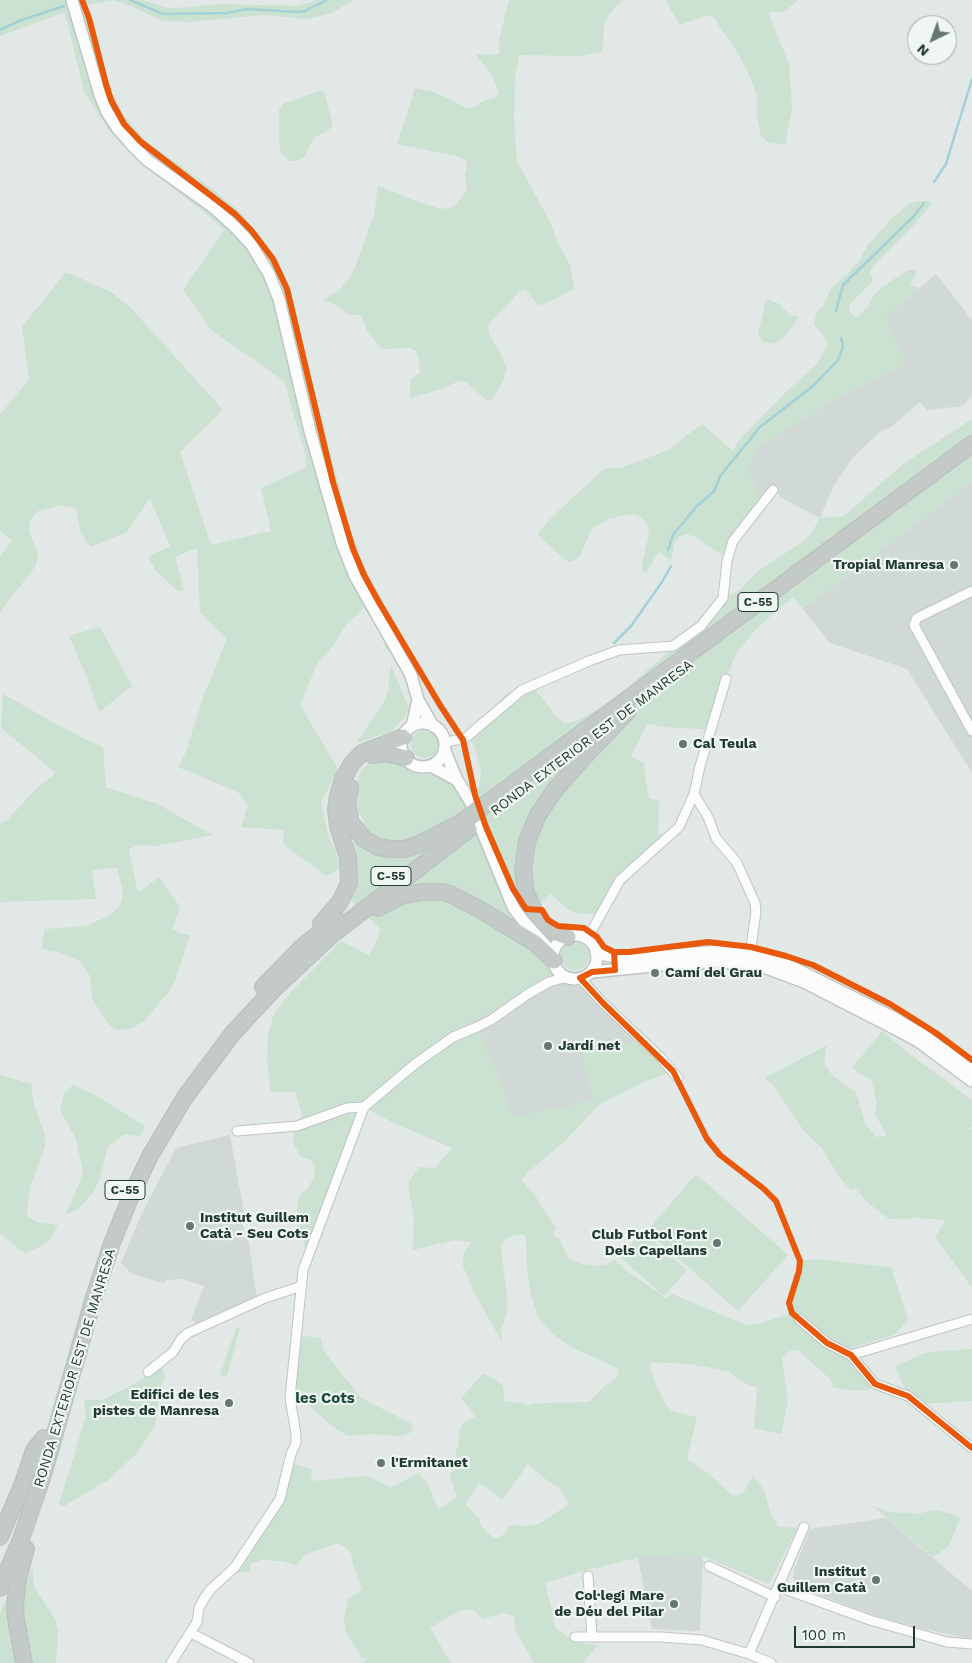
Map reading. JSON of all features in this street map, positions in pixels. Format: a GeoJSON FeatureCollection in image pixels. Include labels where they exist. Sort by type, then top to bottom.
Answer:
{"type":"FeatureCollection","features":[{"type":"Feature","properties":{"kind":"highway","name":"RONDA EXTERIOR EST DE MANRESA"},"geometry":{"type":"LineString","coordinates":[[0,1564],[36,1473],[44,1438],[86,1295],[124,1192],[149,1140],[177,1093],[249,1001],[301,948],[972,444]]}},
{"type":"Feature","properties":{"kind":"highway","name":"RONDA EXTERIOR EST DE MANRESA"},"geometry":{"type":"LineString","coordinates":[[489,808],[628,711],[972,456]]}},
{"type":"Feature","properties":{"kind":"highway"},"geometry":{"type":"LineString","coordinates":[[564,939],[545,926],[536,914],[526,893],[523,870],[527,841],[538,815],[554,792],[628,711]]}},
{"type":"Feature","properties":{"kind":"highway"},"geometry":{"type":"LineString","coordinates":[[301,948],[340,902],[347,890],[349,867],[338,826],[336,810],[338,795],[344,779],[352,763],[362,753],[408,732]]}},
{"type":"Feature","properties":{"kind":"highway"},"geometry":{"type":"LineString","coordinates":[[406,758],[395,754],[380,753],[368,757],[359,766],[347,803],[348,816],[359,834],[378,847],[405,849],[465,826]]}},
{"type":"Feature","properties":{"kind":"highway","name":"RONDA EXTERIOR EST DE MANRESA"},"geometry":{"type":"LineString","coordinates":[[0,1588],[21,1539],[43,1475],[78,1350],[112,1243],[150,1156],[177,1111],[209,1063],[233,1032],[267,996],[334,933],[465,826]]}},
{"type":"Feature","properties":{"kind":"highway"},"geometry":{"type":"LineString","coordinates":[[334,933],[401,896],[421,892],[442,892],[458,898],[535,943],[554,958]]}},
{"type":"Feature","properties":{"kind":"highway"},"geometry":{"type":"LineString","coordinates":[[24,1663],[16,1619],[15,1605],[18,1579],[65,1424],[74,1386],[78,1350]]}},
{"type":"Feature","properties":{"kind":"highway"},"geometry":{"type":"LineString","coordinates":[[0,1537],[23,1483],[34,1450],[44,1438]]}},
{"type":"Feature","properties":{"kind":"highway"},"geometry":{"type":"LineString","coordinates":[[0,1598],[13,1568],[21,1539]]}},
{"type":"Feature","properties":{"kind":"street"},"geometry":{"type":"LineString","coordinates":[[72,0],[100,95],[118,128],[143,156],[213,207],[233,224],[251,244],[270,274],[281,306],[310,431],[342,543],[355,576],[411,675],[418,700],[433,726]]}},
{"type":"Feature","properties":{"kind":"street"},"geometry":{"type":"LineString","coordinates":[[431,766],[440,760],[445,747],[454,740],[463,740],[522,690],[589,661],[620,650],[673,646],[701,626],[723,598],[727,561],[733,541],[773,490]]}},
{"type":"Feature","properties":{"kind":"street"},"geometry":{"type":"LineString","coordinates":[[972,591],[920,616],[914,625],[972,731]]}},
{"type":"Feature","properties":{"kind":"street"},"geometry":{"type":"LineString","coordinates":[[587,939],[620,880],[679,827],[694,794],[700,766],[726,679]]}},
{"type":"Feature","properties":{"kind":"street"},"geometry":{"type":"LineString","coordinates":[[418,700],[402,748],[406,758],[417,766],[431,766],[457,780]]}},
{"type":"Feature","properties":{"kind":"street"},"geometry":{"type":"LineString","coordinates":[[408,732],[423,723],[433,726],[441,732],[457,780],[467,794],[510,900],[518,914],[554,958],[559,971],[567,977]]}},
{"type":"Feature","properties":{"kind":"street"},"geometry":{"type":"LineString","coordinates":[[694,794],[708,817],[716,838],[737,863],[756,903],[750,954]]}},
{"type":"Feature","properties":{"kind":"street"},"geometry":{"type":"LineString","coordinates":[[510,900],[536,927],[564,939]]}},
{"type":"Feature","properties":{"kind":"street"},"geometry":{"type":"LineString","coordinates":[[554,958],[556,947],[564,939],[576,936],[587,939],[593,945],[596,953],[596,963],[592,972]]}},
{"type":"Feature","properties":{"kind":"street"},"geometry":{"type":"LineString","coordinates":[[596,953],[620,958],[634,958],[720,951],[750,954],[784,963],[894,1018],[923,1035],[972,1070]]}},
{"type":"Feature","properties":{"kind":"street"},"geometry":{"type":"LineString","coordinates":[[171,1663],[197,1622],[200,1608],[210,1589],[235,1567],[280,1499],[291,1454],[296,1443],[290,1398],[303,1270],[364,1107],[415,1064],[452,1037],[491,1020],[549,982],[567,977],[580,978],[592,972],[721,962],[761,966],[804,982],[918,1041],[972,1080]]}},
{"type":"Feature","properties":{"kind":"street"},"geometry":{"type":"LineString","coordinates":[[580,978],[603,1003],[661,1058],[678,1078]]}},
{"type":"Feature","properties":{"kind":"street"},"geometry":{"type":"LineString","coordinates":[[238,1130],[297,1126],[347,1108],[364,1107]]}},
{"type":"Feature","properties":{"kind":"street"},"geometry":{"type":"LineString","coordinates":[[148,1372],[173,1352],[181,1339],[188,1333],[265,1298],[302,1286]]}},
{"type":"Feature","properties":{"kind":"street"},"geometry":{"type":"LineString","coordinates":[[799,1319],[827,1343],[851,1355],[875,1384],[908,1396],[972,1448]]}},
{"type":"Feature","properties":{"kind":"street"},"geometry":{"type":"LineString","coordinates":[[851,1355],[972,1319]]}},
{"type":"Feature","properties":{"kind":"street"},"geometry":{"type":"LineString","coordinates":[[749,1654],[804,1527]]}},
{"type":"Feature","properties":{"kind":"street"},"geometry":{"type":"LineString","coordinates":[[709,1566],[775,1597]]}},
{"type":"Feature","properties":{"kind":"street"},"geometry":{"type":"LineString","coordinates":[[588,1576],[592,1637]]}},
{"type":"Feature","properties":{"kind":"street"},"geometry":{"type":"LineString","coordinates":[[779,1587],[870,1620],[947,1642],[972,1644]]}},
{"type":"Feature","properties":{"kind":"street"},"geometry":{"type":"LineString","coordinates":[[191,1633],[249,1663]]}},
{"type":"Feature","properties":{"kind":"street"},"geometry":{"type":"LineString","coordinates":[[575,1637],[661,1637],[702,1640],[749,1654],[771,1663]]}},
{"type":"Feature","properties":{"kind":"shaded area"},"geometry":{"type":"Polygon","coordinates":[[[936,274],[972,320],[972,395],[963,406],[927,410],[920,402],[890,428],[882,430],[853,457],[833,487],[820,518],[780,497],[778,492],[764,508],[747,470],[759,446],[847,392],[905,363],[885,318],[936,274]]]}},
{"type":"Feature","properties":{"kind":"shaded area"},"geometry":{"type":"Polygon","coordinates":[[[972,482],[972,773],[907,669],[830,643],[803,609],[972,482]]]}},
{"type":"Feature","properties":{"kind":"shaded area","name":"Jardí net"},"geometry":{"type":"Polygon","coordinates":[[[555,975],[567,985],[591,989],[640,1039],[595,1100],[515,1117],[507,1107],[507,1099],[477,1027],[549,982],[555,975]]]}},
{"type":"Feature","properties":{"kind":"shaded area","name":"Institut Guillem Catà - Seu Cots"},"geometry":{"type":"Polygon","coordinates":[[[230,1135],[244,1213],[241,1214],[245,1238],[248,1238],[257,1299],[200,1325],[191,1319],[204,1286],[183,1279],[167,1280],[163,1283],[132,1274],[121,1263],[142,1213],[176,1148],[230,1135]]]}},
{"type":"Feature","properties":{"kind":"shaded area","name":"Institut Guillem Catà"},"geometry":{"type":"Polygon","coordinates":[[[886,1518],[972,1591],[972,1639],[928,1630],[877,1616],[801,1588],[795,1582],[793,1578],[794,1570],[810,1529],[886,1518]]]}},
{"type":"Feature","properties":{"kind":"shaded area","name":"Col·legi Mare de Déu del Pilar"},"geometry":{"type":"Polygon","coordinates":[[[653,1554],[680,1559],[703,1556],[700,1631],[652,1629],[638,1558],[653,1554]]]}},
{"type":"Feature","properties":{"kind":"green space"},"geometry":{"type":"Polygon","coordinates":[[[0,0],[114,0],[85,5],[94,29],[101,62],[110,90],[124,116],[146,141],[214,190],[239,211],[277,259],[289,285],[296,309],[301,341],[350,528],[367,573],[404,639],[387,651],[380,632],[364,608],[346,625],[332,647],[317,664],[300,705],[338,769],[321,803],[328,834],[340,867],[364,821],[357,810],[355,791],[360,772],[372,761],[386,758],[397,761],[414,773],[434,775],[451,783],[464,799],[479,787],[481,771],[474,745],[465,733],[507,693],[523,685],[530,686],[565,724],[576,721],[593,712],[614,699],[666,654],[674,639],[703,617],[716,603],[741,589],[758,571],[804,541],[820,518],[844,516],[902,465],[972,419],[972,482],[803,609],[793,597],[760,625],[736,653],[726,679],[712,729],[674,728],[647,724],[631,756],[645,764],[649,799],[659,800],[658,834],[672,835],[625,874],[598,919],[593,914],[580,914],[569,910],[551,894],[534,910],[526,893],[502,931],[552,962],[555,975],[549,982],[478,1027],[507,1099],[507,1107],[515,1117],[594,1100],[581,1054],[640,1039],[673,1071],[644,1082],[600,1104],[564,1142],[527,1173],[522,1181],[536,1197],[556,1228],[553,1235],[560,1239],[569,1258],[581,1264],[596,1266],[606,1265],[614,1259],[627,1271],[666,1298],[672,1294],[747,1325],[762,1323],[792,1313],[789,1303],[799,1271],[800,1261],[815,1259],[891,1267],[908,1320],[894,1335],[850,1348],[830,1343],[851,1355],[875,1384],[868,1390],[848,1390],[833,1387],[831,1380],[798,1350],[789,1351],[782,1359],[788,1402],[781,1434],[754,1428],[757,1388],[740,1381],[728,1371],[689,1364],[651,1362],[650,1367],[656,1386],[667,1406],[672,1411],[697,1417],[687,1459],[708,1473],[733,1496],[743,1493],[753,1476],[764,1490],[770,1512],[778,1526],[797,1528],[769,1584],[703,1556],[680,1559],[653,1554],[587,1570],[545,1583],[556,1628],[574,1642],[598,1645],[583,1663],[534,1663],[515,1630],[514,1616],[503,1613],[483,1619],[473,1610],[460,1610],[430,1628],[451,1663],[362,1663],[368,1658],[361,1657],[346,1632],[344,1619],[348,1599],[362,1589],[353,1565],[351,1553],[344,1546],[337,1543],[304,1555],[297,1565],[280,1561],[261,1560],[250,1564],[249,1573],[238,1572],[253,1546],[293,1464],[312,1469],[311,1481],[363,1476],[372,1478],[390,1488],[419,1473],[428,1484],[438,1510],[457,1497],[449,1474],[456,1469],[458,1461],[455,1452],[458,1448],[462,1424],[476,1416],[461,1398],[483,1374],[496,1380],[503,1386],[504,1401],[523,1403],[529,1406],[531,1404],[589,1402],[619,1374],[617,1368],[573,1348],[553,1334],[538,1317],[531,1294],[527,1269],[525,1235],[515,1235],[504,1240],[501,1248],[507,1295],[507,1312],[501,1330],[502,1342],[475,1294],[463,1266],[463,1255],[471,1242],[454,1240],[413,1250],[414,1216],[409,1192],[409,1181],[419,1167],[435,1168],[452,1148],[394,1123],[363,1107],[297,1126],[302,1115],[295,1092],[271,1092],[267,1061],[268,1035],[274,1013],[292,991],[341,941],[369,955],[376,943],[380,929],[342,891],[340,868],[326,876],[284,845],[283,830],[241,827],[248,805],[238,792],[178,767],[185,754],[205,692],[227,639],[200,613],[197,548],[175,557],[184,590],[179,592],[156,571],[148,557],[170,546],[150,498],[127,532],[90,547],[81,533],[76,508],[62,505],[38,511],[30,521],[29,531],[38,554],[35,567],[0,612],[0,556],[12,541],[0,531],[0,415],[29,379],[22,327],[66,272],[111,292],[131,308],[223,410],[180,452],[211,545],[271,531],[261,488],[306,468],[306,457],[284,381],[211,330],[183,290],[224,230],[129,152],[109,130],[84,92],[65,12],[0,36],[0,0]],[[528,1464],[502,1500],[479,1483],[465,1504],[479,1518],[481,1526],[494,1539],[505,1534],[509,1525],[525,1526],[539,1524],[569,1504],[559,1487],[548,1481],[528,1464]]]}},
{"type":"Feature","properties":{"kind":"green space"},"geometry":{"type":"Polygon","coordinates":[[[114,0],[142,0],[168,8],[176,8],[218,4],[297,6],[318,0],[354,0],[332,13],[305,19],[264,15],[190,22],[163,21],[114,0]]]}},
{"type":"Feature","properties":{"kind":"green space"},"geometry":{"type":"Polygon","coordinates":[[[509,0],[624,0],[607,17],[604,25],[603,49],[600,52],[581,56],[517,55],[519,60],[515,77],[514,119],[517,161],[550,222],[558,243],[570,265],[574,289],[543,305],[537,304],[525,289],[520,291],[491,322],[488,328],[489,334],[500,352],[507,369],[493,399],[487,401],[465,381],[459,381],[441,389],[410,398],[410,380],[420,373],[418,356],[415,350],[410,348],[385,349],[380,347],[368,333],[361,315],[350,315],[333,303],[322,301],[338,291],[349,279],[356,265],[374,214],[378,186],[441,209],[454,207],[465,193],[467,187],[465,174],[467,168],[466,160],[460,157],[397,144],[415,88],[434,92],[467,108],[473,108],[483,101],[495,98],[499,93],[492,75],[476,55],[499,54],[499,39],[509,0]]]}},
{"type":"Feature","properties":{"kind":"green space"},"geometry":{"type":"Polygon","coordinates":[[[665,0],[798,0],[784,12],[768,12],[789,64],[792,109],[785,145],[768,142],[761,136],[757,117],[757,97],[752,81],[739,55],[713,17],[709,15],[680,25],[665,0]]]}},
{"type":"Feature","properties":{"kind":"green space"},"geometry":{"type":"Polygon","coordinates":[[[322,90],[333,126],[314,138],[304,157],[296,161],[289,161],[281,152],[279,109],[283,104],[322,90]]]}},
{"type":"Feature","properties":{"kind":"green space"},"geometry":{"type":"Polygon","coordinates":[[[930,201],[932,203],[913,226],[872,267],[870,273],[873,278],[872,282],[849,305],[851,314],[856,317],[859,316],[867,308],[874,295],[883,287],[903,273],[915,269],[916,273],[910,284],[920,288],[885,318],[905,363],[847,392],[759,446],[747,470],[764,508],[740,538],[732,552],[722,555],[694,536],[685,534],[675,542],[671,561],[659,552],[646,572],[644,572],[642,569],[643,559],[649,534],[646,522],[637,514],[608,519],[591,530],[580,556],[569,562],[537,534],[553,516],[605,468],[620,468],[666,451],[702,424],[733,451],[739,440],[786,392],[817,364],[828,345],[822,333],[814,325],[815,317],[824,305],[831,288],[859,261],[868,245],[893,217],[910,203],[930,201]]]}},
{"type":"Feature","properties":{"kind":"green space"},"geometry":{"type":"Polygon","coordinates":[[[769,300],[778,303],[791,316],[798,316],[794,325],[780,341],[771,344],[762,341],[758,333],[765,301],[769,300]]]}},
{"type":"Feature","properties":{"kind":"green space"},"geometry":{"type":"Polygon","coordinates":[[[100,627],[132,686],[99,712],[88,680],[69,636],[100,627]]]}},
{"type":"Feature","properties":{"kind":"green space"},"geometry":{"type":"Polygon","coordinates":[[[391,665],[407,704],[412,706],[392,731],[356,743],[384,702],[388,689],[391,665]]]}},
{"type":"Feature","properties":{"kind":"green space"},"geometry":{"type":"Polygon","coordinates":[[[3,694],[80,737],[103,747],[106,787],[158,804],[212,835],[156,846],[139,845],[129,849],[138,893],[159,877],[180,907],[172,930],[190,936],[171,989],[145,1020],[133,1028],[114,1029],[108,1023],[92,999],[90,976],[80,961],[58,952],[41,949],[45,929],[85,926],[107,917],[118,908],[122,900],[123,890],[117,868],[92,870],[96,899],[0,902],[0,824],[7,820],[38,787],[56,773],[1,728],[3,694]]]}},
{"type":"Feature","properties":{"kind":"green space"},"geometry":{"type":"Polygon","coordinates":[[[425,730],[435,734],[439,744],[435,754],[425,758],[415,754],[411,744],[415,734],[425,730]]]}},
{"type":"Feature","properties":{"kind":"green space"},"geometry":{"type":"Polygon","coordinates":[[[575,942],[585,946],[589,956],[585,966],[575,970],[565,966],[561,956],[565,946],[575,942]]]}},
{"type":"Feature","properties":{"kind":"green space"},"geometry":{"type":"Polygon","coordinates":[[[882,1031],[908,1053],[972,1100],[972,1126],[968,1130],[972,1129],[972,1288],[935,1237],[946,1220],[918,1218],[889,1219],[866,1201],[856,1189],[851,1190],[840,1178],[821,1147],[804,1131],[773,1085],[765,1078],[827,1045],[824,1064],[832,1075],[856,1092],[865,1123],[876,1137],[887,1136],[875,1114],[877,1103],[872,1081],[852,1068],[882,1031]]]}},
{"type":"Feature","properties":{"kind":"green space"},"geometry":{"type":"Polygon","coordinates":[[[0,1075],[32,1084],[35,1108],[44,1132],[45,1147],[30,1187],[27,1211],[28,1216],[36,1222],[58,1225],[51,1238],[44,1245],[25,1253],[0,1234],[0,1075]]]}},
{"type":"Feature","properties":{"kind":"green space"},"geometry":{"type":"Polygon","coordinates":[[[73,1085],[95,1095],[145,1126],[140,1136],[125,1134],[109,1146],[99,1181],[92,1194],[79,1208],[66,1214],[83,1171],[76,1139],[60,1110],[64,1093],[73,1085]]]}},
{"type":"Feature","properties":{"kind":"green space"},"geometry":{"type":"Polygon","coordinates":[[[347,1113],[356,1114],[358,1120],[308,1257],[296,1216],[299,1196],[306,1190],[314,1178],[315,1167],[311,1160],[300,1156],[293,1142],[294,1132],[347,1113]]]}},
{"type":"Feature","properties":{"kind":"green space","name":"Club Futbol Font Dels Capellans"},"geometry":{"type":"Polygon","coordinates":[[[696,1174],[788,1255],[738,1311],[647,1231],[696,1174]]]}},
{"type":"Feature","properties":{"kind":"green space"},"geometry":{"type":"Polygon","coordinates":[[[643,1232],[687,1270],[664,1296],[620,1257],[643,1232]]]}},
{"type":"Feature","properties":{"kind":"green space"},"geometry":{"type":"Polygon","coordinates":[[[236,1328],[240,1328],[227,1377],[220,1375],[236,1328]]]}},
{"type":"Feature","properties":{"kind":"green space"},"geometry":{"type":"Polygon","coordinates":[[[295,1335],[321,1338],[323,1350],[361,1398],[410,1423],[413,1430],[408,1434],[400,1436],[371,1434],[348,1436],[332,1426],[304,1401],[290,1392],[295,1335]]]}},
{"type":"Feature","properties":{"kind":"green space"},"geometry":{"type":"Polygon","coordinates":[[[972,1349],[972,1401],[918,1404],[908,1396],[895,1366],[929,1352],[972,1349]]]}},
{"type":"Feature","properties":{"kind":"green space"},"geometry":{"type":"Polygon","coordinates":[[[162,1366],[165,1377],[159,1391],[158,1410],[154,1428],[136,1454],[108,1480],[64,1506],[59,1504],[86,1416],[84,1400],[102,1400],[140,1381],[162,1366]]]}},
{"type":"Feature","properties":{"kind":"green space"},"geometry":{"type":"Polygon","coordinates":[[[873,1506],[889,1512],[917,1514],[934,1510],[954,1514],[960,1518],[949,1546],[933,1557],[873,1506]]]}},
{"type":"Feature","properties":{"kind":"green space"},"geometry":{"type":"Polygon","coordinates":[[[33,1565],[35,1588],[55,1619],[58,1631],[56,1663],[32,1663],[26,1628],[23,1592],[33,1565]]]}},
{"type":"Feature","properties":{"kind":"green space"},"geometry":{"type":"Polygon","coordinates":[[[13,1585],[22,1663],[0,1663],[0,1613],[13,1585]]]}},
{"type":"Feature","properties":{"kind":"waterway"},"geometry":{"type":"LineString","coordinates":[[130,0],[163,14],[227,13],[248,9],[296,12],[305,11],[327,0]]}},
{"type":"Feature","properties":{"kind":"waterway"},"geometry":{"type":"LineString","coordinates":[[0,30],[19,21],[64,6]]}},
{"type":"Feature","properties":{"kind":"waterway"},"geometry":{"type":"LineString","coordinates":[[934,182],[946,164],[972,79]]}},
{"type":"Feature","properties":{"kind":"waterway"},"geometry":{"type":"LineString","coordinates":[[836,311],[843,285],[913,217],[924,203]]}},
{"type":"Feature","properties":{"kind":"waterway"},"geometry":{"type":"LineString","coordinates":[[668,550],[673,535],[696,507],[715,490],[720,476],[760,427],[813,386],[838,360],[843,347],[841,338]]}},
{"type":"Feature","properties":{"kind":"waterway"},"geometry":{"type":"LineString","coordinates":[[614,643],[631,626],[671,566]]}},
{"type":"Feature","properties":{"kind":"cycle path"},"geometry":{"type":"LineString","coordinates":[[82,0],[89,18],[111,100],[124,124],[141,142],[235,214],[251,230],[273,259],[287,289],[333,482],[353,549],[377,599],[463,740],[475,795],[486,827],[513,889],[526,909],[542,910],[548,920],[558,926],[584,928],[597,937],[604,947],[614,952],[629,952],[708,942],[751,947],[813,965],[890,1004],[936,1033],[972,1060]]}},
{"type":"Feature","properties":{"kind":"cycle path"},"geometry":{"type":"LineString","coordinates":[[614,952],[615,970],[592,972],[580,978],[673,1071],[707,1139],[720,1155],[764,1189],[776,1201],[800,1261],[799,1271],[789,1303],[792,1313],[827,1343],[851,1355],[875,1384],[908,1396],[972,1448]]}},
{"type":"Feature","properties":{"kind":"place","name":"Tropial Manresa"},"geometry":{"type":"Point","coordinates":[954,565]}},
{"type":"Feature","properties":{"kind":"place","name":"Cal Teula"},"geometry":{"type":"Point","coordinates":[683,744]}},
{"type":"Feature","properties":{"kind":"place","name":"Camí del Grau"},"geometry":{"type":"Point","coordinates":[655,973]}},
{"type":"Feature","properties":{"kind":"place","name":"Jardí net"},"geometry":{"type":"Point","coordinates":[548,1046]}},
{"type":"Feature","properties":{"kind":"place","name":"Institut Guillem Catà - Seu Cots"},"geometry":{"type":"Point","coordinates":[190,1226]}},
{"type":"Feature","properties":{"kind":"place","name":"Club Futbol Font Dels Capellans"},"geometry":{"type":"Point","coordinates":[717,1243]}},
{"type":"Feature","properties":{"kind":"place","name":"Edifici de les pistes de Manresa"},"geometry":{"type":"Point","coordinates":[229,1403]}},
{"type":"Feature","properties":{"kind":"place","name":"l'Ermitanet"},"geometry":{"type":"Point","coordinates":[381,1463]}},
{"type":"Feature","properties":{"kind":"place","name":"Institut Guillem Catà"},"geometry":{"type":"Point","coordinates":[876,1580]}},
{"type":"Feature","properties":{"kind":"place","name":"Col·legi Mare de Déu del Pilar"},"geometry":{"type":"Point","coordinates":[674,1604]}},
{"type":"Feature","properties":{"kind":"district","name":"les Cots"},"geometry":{"type":"Point","coordinates":[325,1399]}}]}
